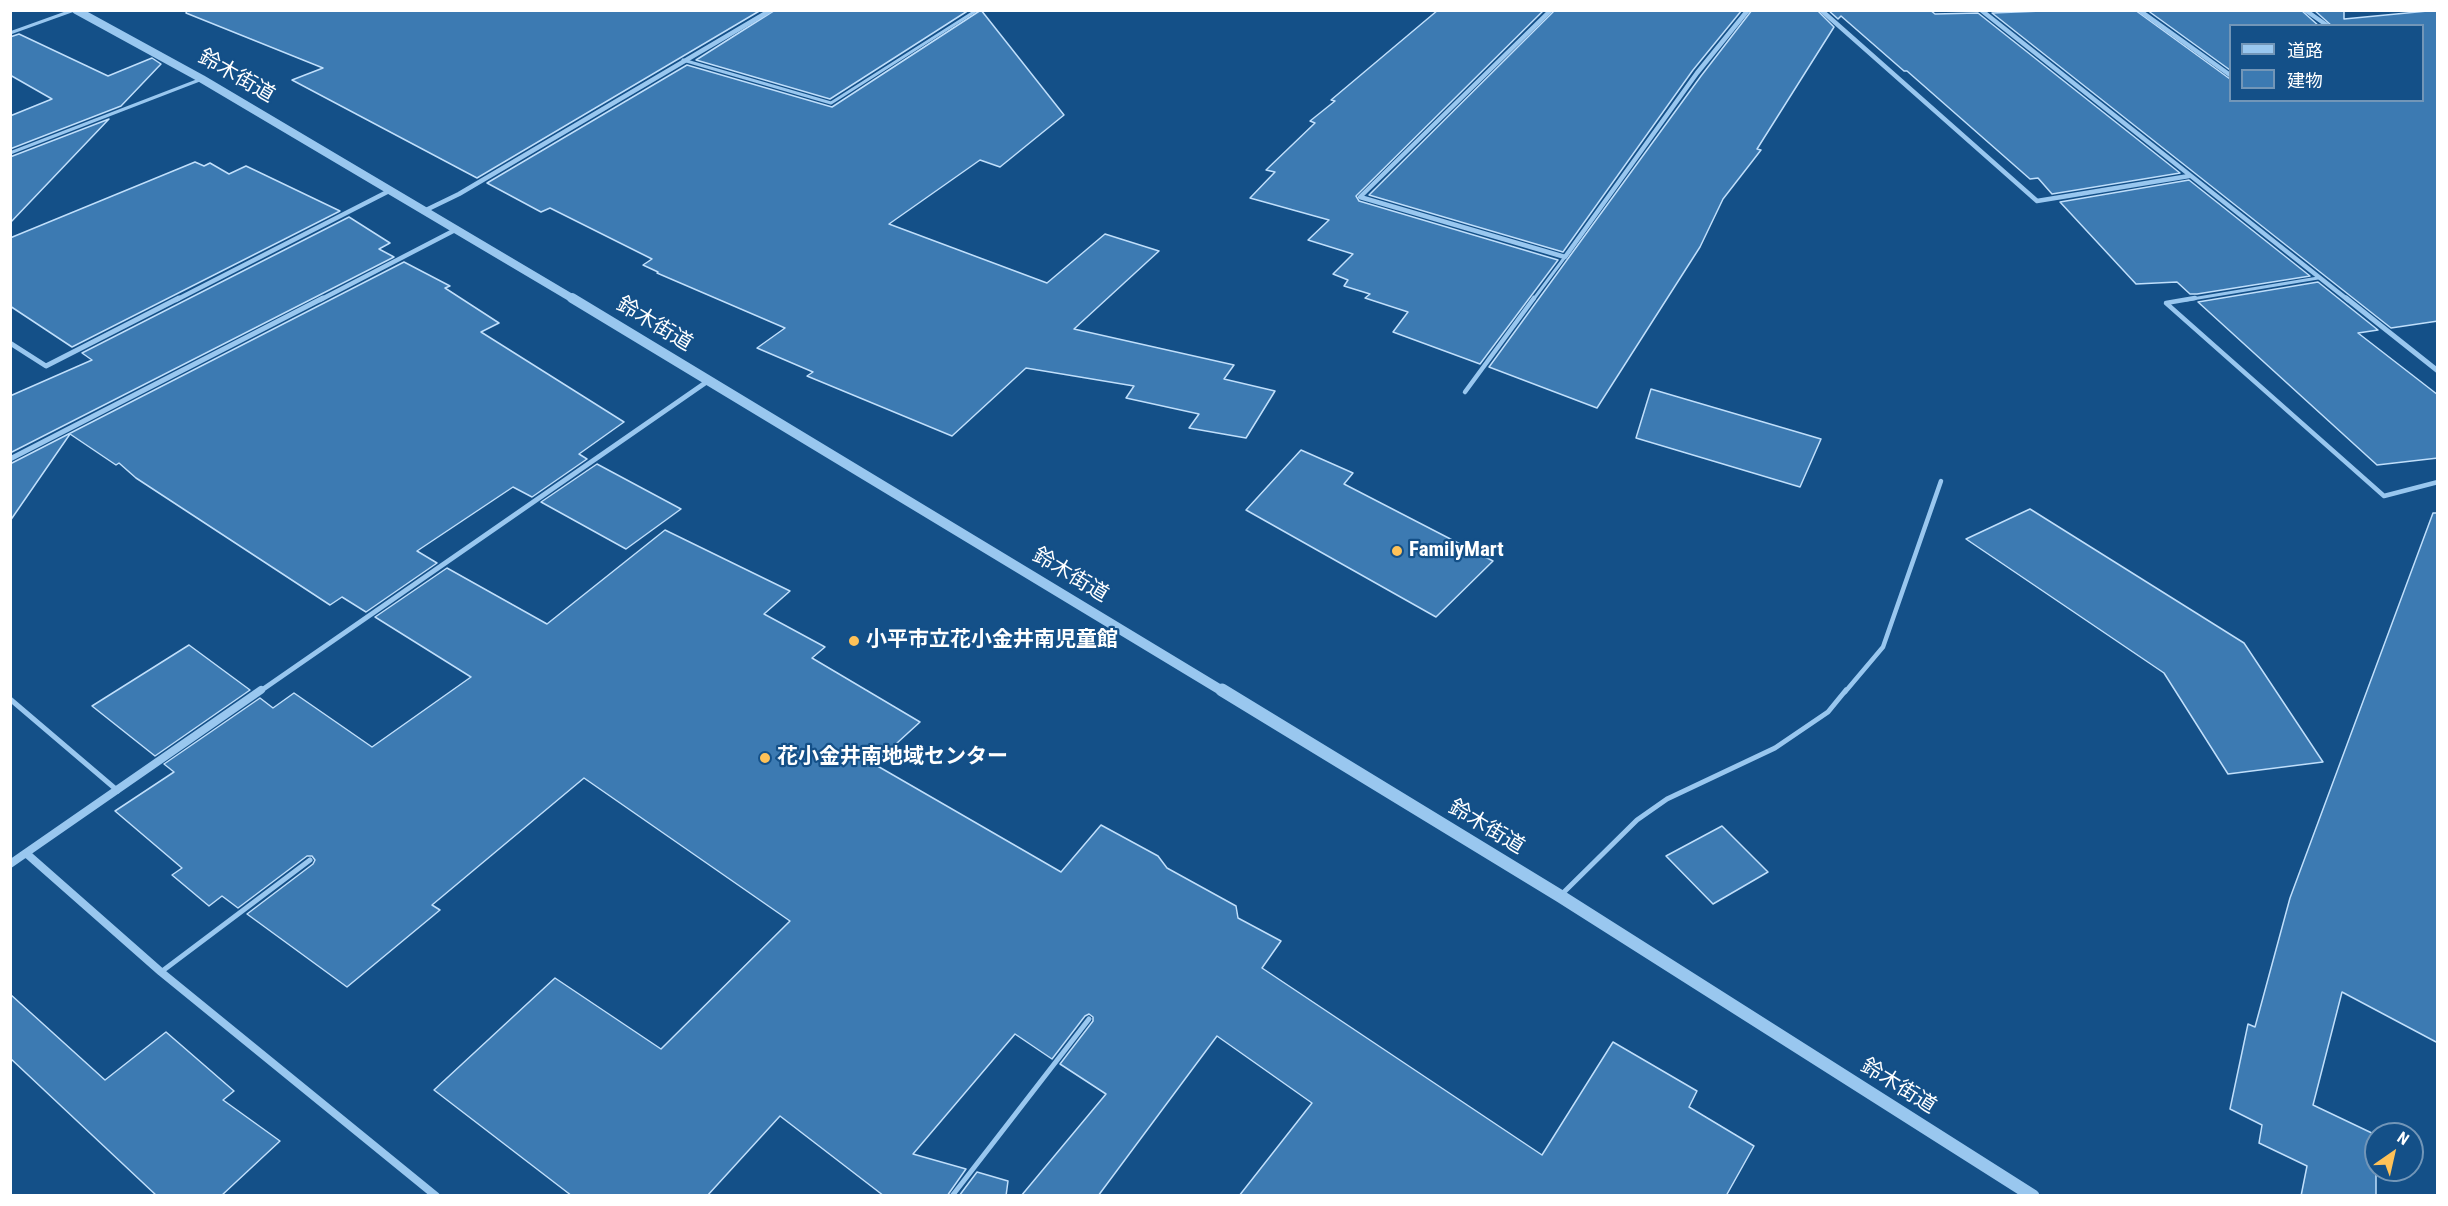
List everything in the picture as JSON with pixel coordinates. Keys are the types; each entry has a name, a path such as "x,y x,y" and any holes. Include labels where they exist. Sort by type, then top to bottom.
{"street":[{"name":"鈴木街道","path":"75,10 202,79 426,210 1560,896 2033,1196"},
{"path":"426,210 459,194 771,10"},
{"path":"1551,10 1360,197 1565,257 1697,72 1748,10"},
{"path":"1821,10 2037,201 2189,176"},
{"path":"1981,10 2438,371"},
{"path":"2139,10 2229,74"},
{"path":"2305,10 2325,24"},
{"path":"10,343 46,366 391,190"},
{"path":"10,459 457,229"},
{"path":"10,864 708,381"},
{"path":"27,854 161,972 436,1196"}],"lane":[{"path":"10,33 75,10"},
{"path":"683,60 831,103 977,10"},
{"path":"10,153 202,79"},
{"path":"1465,392 1565,257"},
{"path":"2318,278 2166,303 2384,496 2438,482"},
{"path":"1560,896 1637,820 1667,799 1775,748 1828,712 1883,647 1941,481"},
{"path":"10,699 118,791"},
{"path":"161,972 310,860"},
{"path":"952,1196 1089,1019"}],"building":[{"path":"187,10 761,10 477,178 292,80 323,68 186,13"},
{"path":"775,10 969,10 830,99 696,60"},
{"path":"981,10 1064,115 1000,167 980,160 889,224 1047,283 1105,234 1159,251 1074,329 1234,365 1224,379 1275,391 1246,438 1189,428 1199,414 1126,398 1134,386 1026,368 952,436 807,376 813,372 757,348 785,328 657,273 643,265 652,259 550,208 541,212 487,183 687,65 832,107"},
{"path":"1438,10 1544,10 1356,196 1359,201 1558,260 1480,364 1393,332 1408,312 1365,298 1370,294 1344,286 1348,280 1333,274 1353,254 1308,240 1329,220 1250,198 1275,172 1266,170 1315,123 1310,121 1335,101 1331,100"},
{"path":"1555,10 1742,10 1693,70 1563,252 1369,195"},
{"path":"1752,10 1817,10 1834,27 1757,149 1761,150 1723,199 1700,247 1597,408 1489,367 1701,76"},
{"path":"1828,10 1930,10 1935,14 1978,13 2180,173 2052,194 2038,178 2030,179 1841,16 1838,19"},
{"path":"2135,10 2229,78 2229,102 2424,102 2424,24 2330,24 2314,10 2344,10 2344,19 2438,10 2438,321 2391,328 1992,13"},
{"path":"2147,10 2301,10 2317,24 2229,24 2229,69"},
{"path":"19,34 108,76 152,58 161,64 121,106 10,149 10,116 52,99 10,75 10,37"},
{"path":"109,119 10,223 10,157"},
{"path":"195,162 204,166 210,163 229,174 246,166 340,211 72,347 10,306 10,238"},
{"path":"2189,180 2310,276 2197,294 2190,294 2177,282 2136,284 2060,202"},
{"path":"349,217 390,243 379,249 394,257 10,453 10,396 92,360 82,353"},
{"path":"404,262 450,286 445,288 499,323 481,332 624,422 579,454 587,459 532,497 513,487 417,551 437,563 366,612 342,597 330,605 136,478 119,463 116,465 70,434 10,521 10,464"},
{"path":"2318,282 2378,330 2358,333 2438,395 2438,458 2377,465 2198,302"},
{"path":"1651,389 1821,439 1800,487 1636,438"},
{"path":"1301,450 1353,473 1344,484 1493,561 1436,617 1246,510"},
{"path":"597,464 681,509 626,549 541,502"},
{"path":"2030,509 2244,643 2323,762 2228,774 2164,673 1966,539"},
{"path":"2433,513 2438,513 2438,1043 2342,992 2313,1105 2364,1129 2364,1182 2376,1182 2376,1196 2301,1196 2307,1166 2259,1143 2262,1125 2230,1109 2248,1024 2255,1027 2290,898"},
{"path":"665,530 790,591 764,614 825,647 812,658 920,722 874,764 1061,872 1101,825 1158,856 1167,868 1236,906 1238,918 1281,941 1262,968 1542,1155 1613,1042 1697,1091 1689,1107 1754,1146 1726,1196 1239,1196 1312,1103 1217,1036 1098,1196 1021,1196 1106,1094 1060,1064 1093,1021 1093,1017 1089,1014 1085,1016 1052,1059 1015,1034 913,1154 966,1169 947,1196 884,1196 780,1116 707,1196 572,1196 434,1090 555,978 661,1049 790,921 584,778 432,905 440,910 347,987 247,914 313,864 315,860 312,856 307,856 238,908 222,896 209,906 172,875 182,868 115,811 174,772 164,764 260,698 273,708 294,693 372,747 471,677 375,617 447,568 547,624"},
{"path":"189,645 250,690 155,756 92,706"},
{"path":"1722,826 1768,872 1713,904 1666,856"},
{"path":"10,994 105,1080 166,1032 234,1091 223,1100 280,1141 221,1196 157,1196 10,1058"},
{"path":"977,1172 1008,1181 1006,1196 959,1196"}],"place":[{"name":"FamilyMart","path":"1397,551"},
{"name":"小平市立花小金井南児童館","path":"854,641"},
{"name":"花小金井南地域センター","path":"765,758"}]}
